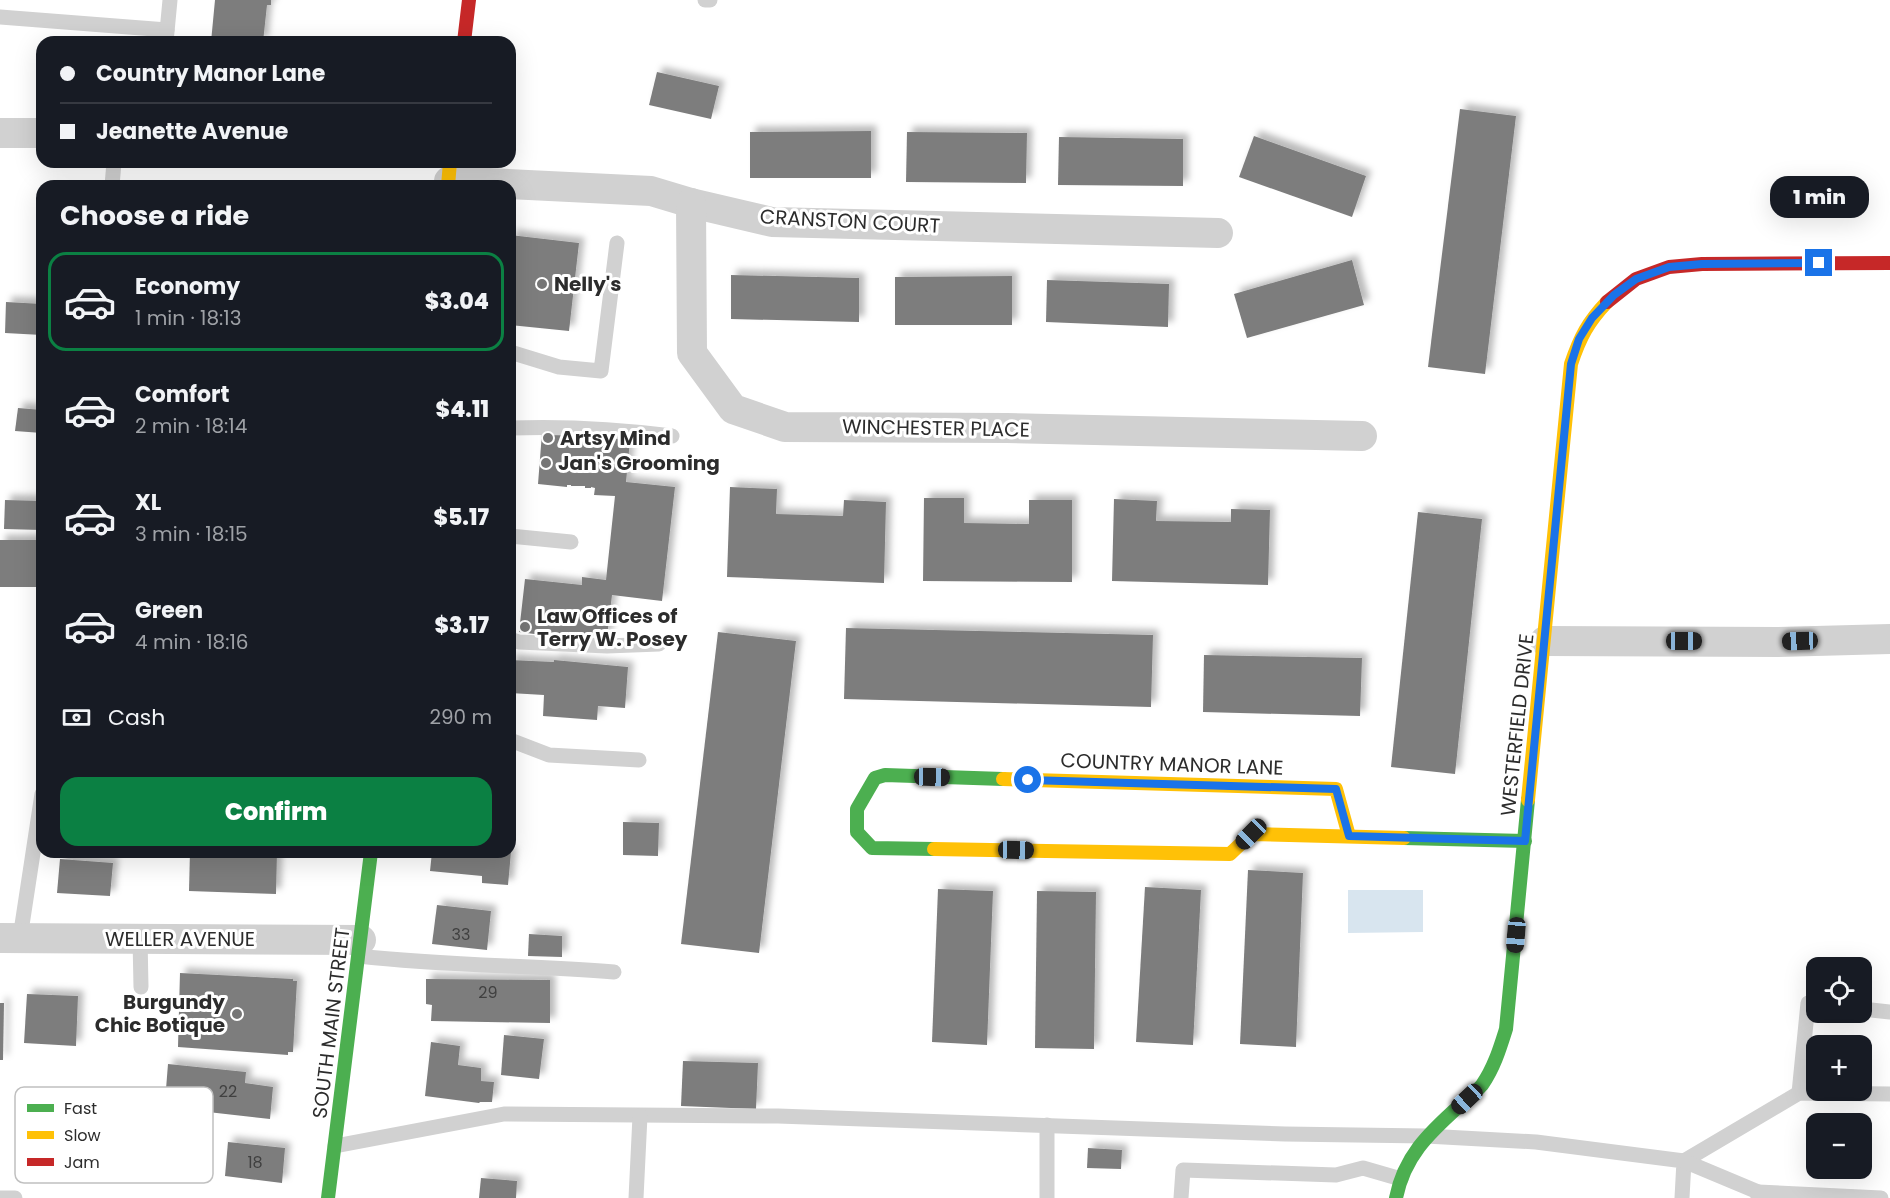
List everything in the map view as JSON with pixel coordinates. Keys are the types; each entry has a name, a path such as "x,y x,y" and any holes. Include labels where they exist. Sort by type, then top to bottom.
{"street":[{"path":"465,36 469,0"},
{"path":"0,133 36,133"},
{"name":"CRANSTON COURT","path":"449,176 503,180"},
{"name":"CRANSTON COURT","path":"516,181 651,191 772,222 1218,233"},
{"name":"WINCHESTER PLACE","path":"691,203 692,353 733,409 744,413 785,427 1007,428 1362,436"},
{"name":"WESTERFIELD DRIVE","path":"1396,1198 1397,1189 1406,1167 1426,1136 1480,1087 1496,1063 1506,1029 1571,364 1579,339 1592,318 1614,295 1636,279 1669,267 1702,264 1890,262"},
{"path":"1545,640 1778,642 1890,639"},
{"name":"COUNTRY MANOR LANE","path":"1349,836 1336,789 885,775 875,778 857,809 857,832 872,848 1230,854 1251,834 1525,841"},
{"name":"SOUTH MAIN STREET","path":"328,1198 370,858"},
{"name":"WELLER AVENUE","path":"10,938 140,938 360,948"}],"lane":[{"path":"0,17 166,36 170,0"},
{"path":"705,0 710,0"},
{"path":"516,354 559,367 601,371 617,243"},
{"path":"516,428 543,426 633,431 672,436"},
{"path":"516,537 571,542"},
{"path":"516,641 607,646 659,644"},
{"path":"516,742 549,755 639,760"},
{"path":"10,938 36,821"},
{"path":"140,938 141,987"},
{"path":"360,948 433,963 614,972"},
{"path":"1872,1010 1890,1012"},
{"path":"1800,1093 1806,1023"},
{"path":"1684,1161 1800,1093 1890,1094"},
{"path":"335,1146 504,1114 778,1116 1285,1134 1426,1136 1536,1142 1684,1161 1758,1195 1881,1198"},
{"path":"636,1198 640,1116"},
{"path":"1047,1125 1047,1198"},
{"path":"1682,1198 1684,1161"},
{"path":"1181,1198 1183,1170 1336,1175 1363,1168 1401,1179"},
{"path":"0,1198 15,1198"}],"shaded area":[{"path":"1348,890 1423,890 1423,932 1348,933"}],"building":[{"path":"215,0 271,0 271,5 267,5 264,36 212,36"},
{"path":"657,72 719,86 711,119 649,105"},
{"path":"1460,109 1516,116 1485,374 1428,367"},
{"path":"871,131 871,178 750,178 750,132"},
{"path":"907,132 1027,133 1026,183 906,182"},
{"path":"1254,136 1366,176 1352,217 1239,177"},
{"path":"1059,137 1183,139 1183,186 1058,185"},
{"name":"Nelly's","path":"516,236 579,243 569,331 516,326"},
{"path":"1352,260 1364,305 1247,338 1234,294"},
{"path":"731,275 859,278 859,322 731,319"},
{"path":"1012,276 1012,325 895,325 895,277"},
{"path":"1047,280 1169,284 1168,327 1046,322"},
{"path":"6,302 36,304 36,335 5,333"},
{"path":"18,408 36,410 36,433 15,431"},
{"path":"542,433 630,440 626,482 675,487 662,601 612,595 607,637 579,634 578,636 567,636 550,633 550,636 519,632 525,579 582,585 582,577 606,580 615,496 594,495 595,488 585,488 585,486 538,484"},
{"path":"730,487 777,489 776,514 843,516 844,500 886,502 884,583 727,577"},
{"path":"924,498 964,498 964,523 1029,524 1029,500 1072,500 1072,582 923,581"},
{"path":"1114,499 1157,501 1156,521 1231,522 1231,509 1270,510 1268,585 1112,581"},
{"path":"5,500 36,501 36,530 4,529"},
{"path":"1418,512 1482,519 1455,774 1391,767"},
{"path":"0,540 36,540 36,587 0,587"},
{"path":"846,628 1153,635 1151,707 844,699"},
{"path":"718,632 796,641 759,953 681,944"},
{"path":"1204,655 1362,658 1360,716 1203,712"},
{"path":"516,660 554,662 554,660 628,667 625,708 598,706 597,720 543,716 544,695 516,693"},
{"path":"623,822 659,823 658,856 623,855"},
{"path":"190,858 277,858 276,894 189,891"},
{"path":"431,858 510,858 508,885 482,883 482,876 430,871"},
{"path":"60,859 113,863 110,896 57,893"},
{"path":"1248,870 1303,873 1296,1047 1240,1044"},
{"path":"1145,887 1201,890 1193,1045 1136,1042"},
{"path":"938,889 993,891 987,1045 932,1042"},
{"path":"1037,891 1096,892 1094,1049 1035,1048"},
{"path":"437,905 491,911 487,950 432,944"},
{"path":"529,934 562,936 562,957 528,956"},
{"name":"Burgundy Chic Botique","path":"180,973 297,981 293,1052 288,1052 288,1055 178,1047"},
{"path":"426,979 550,980 550,1023 431,1021 432,1005 426,1004"},
{"path":"27,994 78,996 76,1046 24,1043"},
{"path":"0,1003 4,1003 3,1060 0,1060"},
{"path":"504,1035 544,1039 539,1079 501,1075"},
{"path":"431,1042 460,1046 458,1065 481,1068 481,1081 494,1082 492,1102 479,1103 425,1096"},
{"path":"683,1061 758,1063 756,1109 681,1106"},
{"path":"168,1064 246,1072 245,1083 273,1087 270,1119 213,1113 213,1087 166,1087"},
{"path":"228,1142 285,1148 282,1183 225,1176"},
{"path":"1088,1148 1122,1150 1121,1169 1087,1168"},
{"path":"481,1178 517,1181 516,1198 479,1198"}],"traffic: fast":[{"path":"934,849 872,848 857,832 857,809 875,778 885,775 1003,779"},
{"path":"1396,1198 1405,1170 1419,1147 1482,1085 1493,1065 1506,1029 1528,800"},
{"path":"1404,838 1525,841"},
{"path":"328,1198 370,858"}],"traffic: slow":[{"path":"448,180 450,168"},
{"path":"1528,800 1571,364 1585,330 1607,302"},
{"path":"1003,779 1336,789 1349,836"},
{"path":"934,849 1230,854 1251,834 1404,838"}],"traffic: jam":[{"path":"465,36 469,0"},
{"path":"1607,302 1636,279 1669,267 1702,264 1890,263"}],"place":[{"name":"Nelly's","path":"542,284"},
{"name":"Artsy Mind","path":"548,438"},
{"name":"Jan's Grooming","path":"546,463"},
{"name":"Law Offices of Terry W. Posey","path":"525,627"},
{"name":"Burgundy Chic Botique","path":"237,1014"}],"route":[{"path":"1028,780 1336,789 1349,836 1525,841 1571,364 1579,339 1592,318 1614,295 1636,279 1669,267 1702,264 1819,263"}]}
